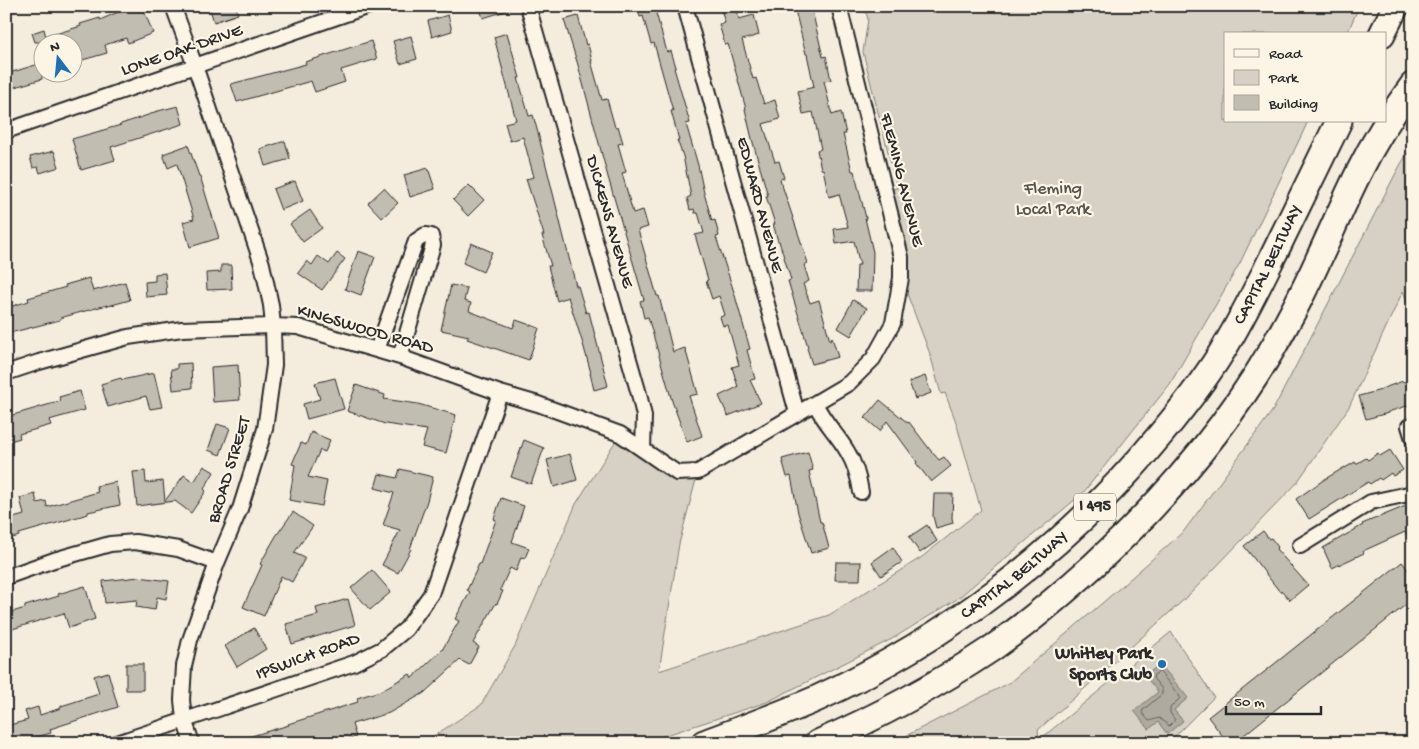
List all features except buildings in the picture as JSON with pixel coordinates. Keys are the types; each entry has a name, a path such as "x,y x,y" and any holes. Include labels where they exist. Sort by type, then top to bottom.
{"highway":[{"path":"1383,32 1396,6"},
{"name":"I 495","path":"818,743 890,709 992,648 1036,615 1080,578 1121,540 1160,499 1201,453 1230,415 1262,367 1290,318 1377,138 1413,84"},
{"path":"1290,318 1364,178 1413,103"},
{"name":"CAPITAL BELTWAY","path":"704,743 815,699 920,644 1015,578 1095,507 1134,467 1172,420 1200,384 1229,341 1339,122"}],"street":[{"name":"BROAD STREET","path":"173,6 262,264 271,306 274,364 265,429 240,509 217,563 190,640 184,666 182,700 184,719 192,743"},
{"name":"LONE OAK DRIVE","path":"6,131 369,6"},
{"name":"DICKENS AVENUE","path":"528,6 639,394 644,416 643,450"},
{"name":"EDWARD AVENUE","path":"685,6 797,413"},
{"name":"FLEMING AVENUE","path":"643,450 677,472 698,472 848,383 873,359 893,323 901,278 901,257 839,6"},
{"path":"377,350 416,241 424,235 431,236 433,245 400,357"},
{"name":"KINGSWOOD ROAD","path":"6,373 128,337 182,329 298,327 400,357 500,393 538,404 620,434 643,450"},
{"name":"IPSWICH ROAD","path":"117,743 354,663 382,649 406,629 431,594 500,393"},
{"path":"815,403 825,421 848,451 859,480 860,492"},
{"path":"1300,546 1371,502 1413,493"},
{"path":"6,577 54,560 110,544 134,542 178,549 217,563"}],"green space":[{"name":"Fleming Local Park","path":"864,6 1359,6 1348,32 1224,32 1224,122 1308,122 1303,132 1240,263 1170,384 1083,493 957,599 892,639 767,702 642,743 423,743 481,705 515,646 576,504 620,434 677,472 698,472 679,544 659,671 829,615 922,557 981,510 956,422 945,393 941,394 930,354 901,278 908,269 889,190 897,188 863,52 868,19"},
{"path":"1413,144 1413,317 1403,291 1349,407 1296,484 1187,597 1038,730 1040,743 892,743 1009,683 1184,531 1273,410 1398,169"},
{"name":"Whitley Park Sports Club","path":"1171,632 1214,697 1168,743 1046,743 1044,736"}],"water":[{"path":"1160,664 1188,698 1174,710 1183,721 1167,734 1158,722 1149,729 1134,711 1158,692 1145,676"}],"place":[{"name":"Whitley Park Sports Club","path":"1162,664"}]}
